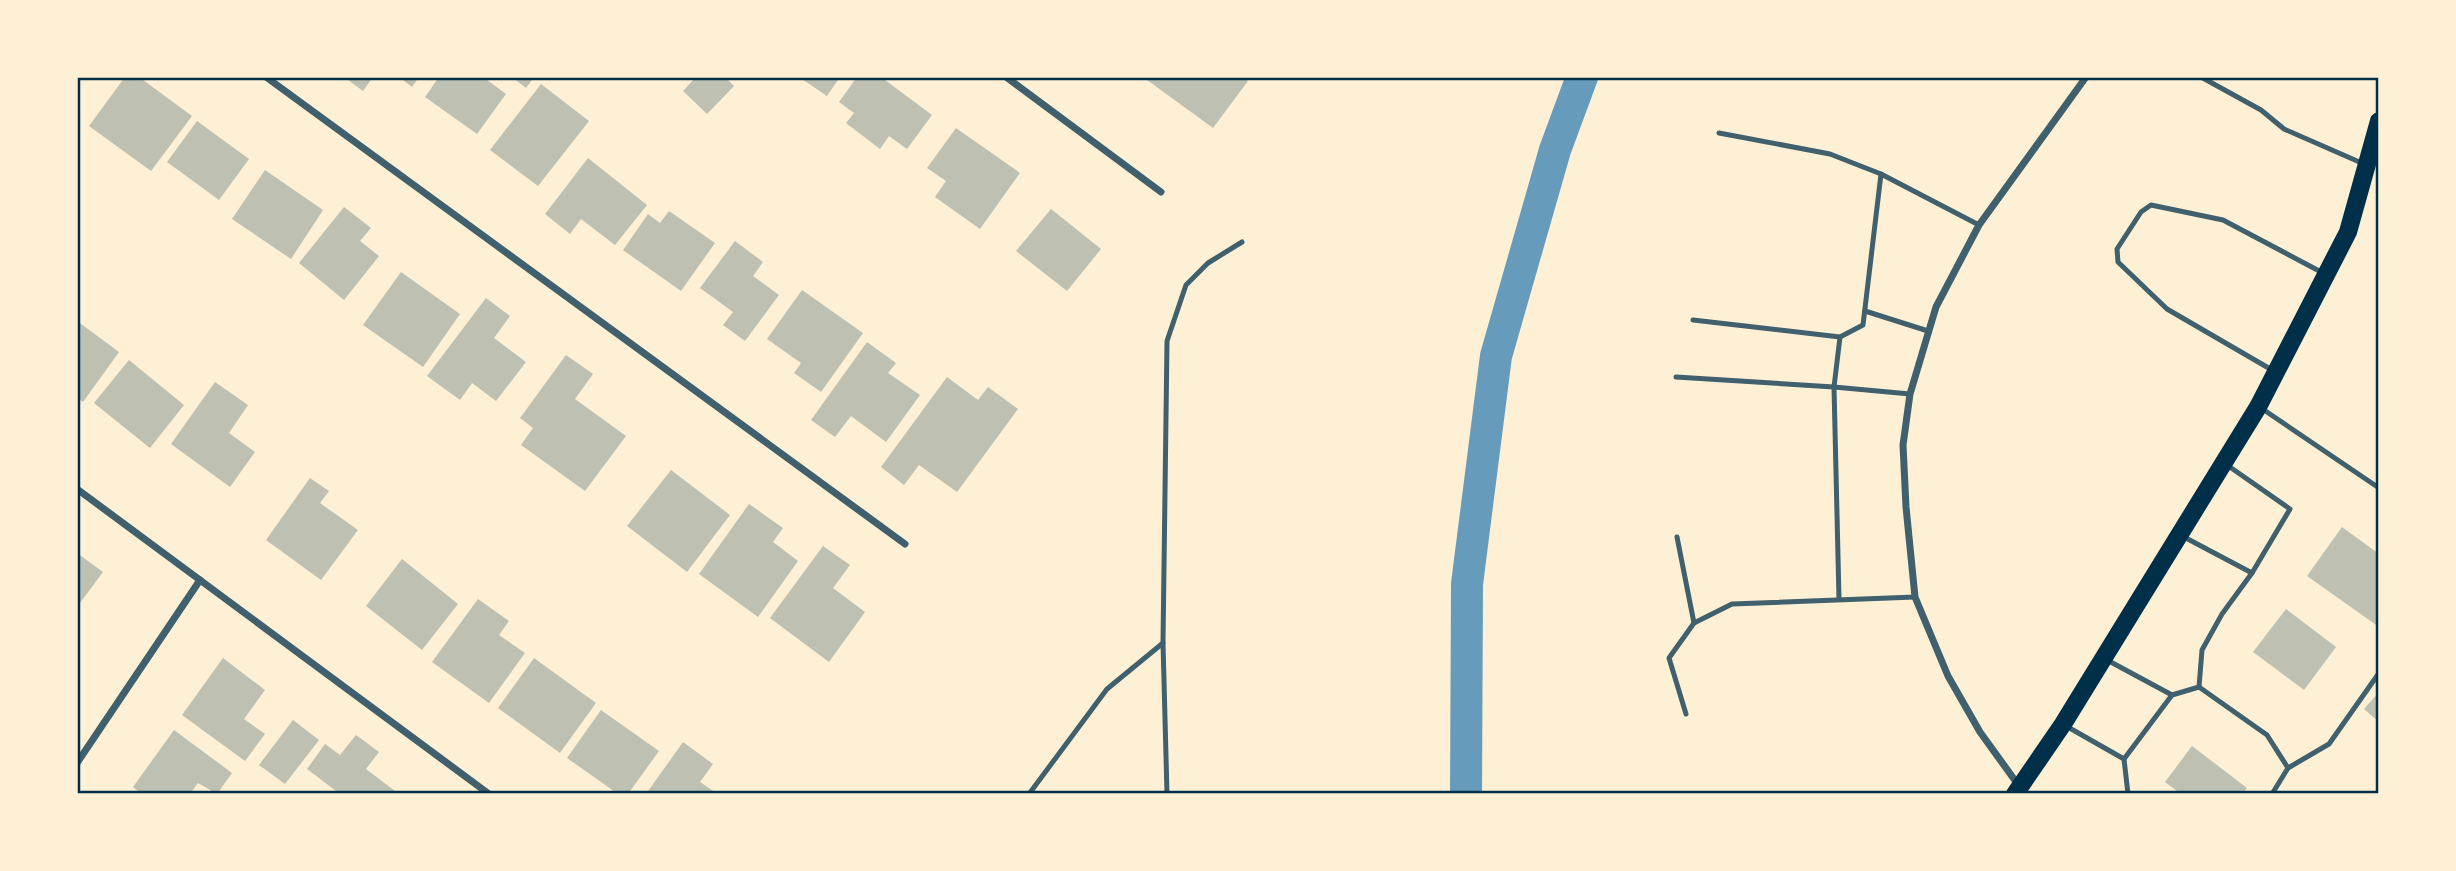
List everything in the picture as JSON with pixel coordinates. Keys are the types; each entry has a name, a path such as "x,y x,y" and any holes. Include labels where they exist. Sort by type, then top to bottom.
{"main road":[{"path":"2017,790 2063,724 2258,407 2348,232 2379,121"}],"street":[{"path":"266,77 905,544"},
{"path":"1006,77 1161,192"},
{"path":"2017,790 1948,676 1915,597 1903,445 1910,394 1936,307 1979,225 2086,77"},
{"path":"77,489 488,794"},
{"path":"77,763 200,580"}],"lane":[{"path":"2201,77 2261,110 2284,129 2367,165"},
{"path":"1719,133 1830,154 1881,174 1979,225"},
{"path":"1693,320 1840,337 1863,325 1881,174"},
{"path":"2276,373 2167,309 2118,262 2117,249 2141,212 2151,205 2223,220 2326,274"},
{"path":"1167,794 1163,643 1167,341 1186,285 1208,262 1242,242"},
{"path":"1865,311 1928,331"},
{"path":"1839,599 1834,387 1840,337"},
{"path":"1676,377 1910,394"},
{"path":"2258,407 2379,488"},
{"path":"2199,687 2202,650 2290,509 2223,463"},
{"path":"2180,534 2252,573"},
{"path":"1677,537 1694,623"},
{"path":"1686,715 1669,658 1694,623 1732,604 1915,597"},
{"path":"1030,794 1107,689 1163,643"},
{"path":"2104,657 2172,695"},
{"path":"2272,794 2288,768 2329,744 2379,673"},
{"path":"2129,794 2124,759 2172,695 2199,687"},
{"path":"2199,687 2267,735 2288,768"},
{"path":"2063,724 2124,759"}],"building":[{"path":"125,77 139,77 192,116 151,171 89,126"},
{"path":"344,77 373,77 363,91"},
{"path":"399,77 419,77 412,87"},
{"path":"439,77 483,77 506,94 477,134 425,97"},
{"path":"512,77 534,77 526,88"},
{"path":"696,77 725,77 734,86 707,114 683,91"},
{"path":"799,77 840,77 827,96"},
{"path":"857,77 881,77 932,115 907,149 889,136 880,149 846,123 854,113 839,102"},
{"path":"1143,77 1242,77 1248,81 1213,128"},
{"path":"541,84 589,121 538,186 490,150"},
{"path":"197,121 249,159 219,200 167,162"},
{"path":"956,128 1020,173 980,229 935,197 946,181 927,168"},
{"path":"588,158 647,205 615,245 581,219 570,234 545,214"},
{"path":"265,170 323,210 291,259 232,219"},
{"path":"344,207 371,228 360,241 379,256 344,300 299,263"},
{"path":"1051,209 1101,249 1067,291 1016,251"},
{"path":"669,211 715,243 681,291 623,250 648,214 660,223"},
{"path":"735,241 763,262 753,276 779,295 745,341 723,325 733,312 700,288"},
{"path":"401,272 460,314 423,367 363,325"},
{"path":"802,290 863,333 821,392 794,373 801,363 767,339"},
{"path":"486,298 510,316 494,338 526,362 496,401 472,383 460,400 427,376"},
{"path":"77,321 119,352 83,402 77,398"},
{"path":"867,342 896,363 888,373 920,395 886,442 851,416 835,437 811,420"},
{"path":"566,355 593,374 575,399 626,436 585,491 521,445 533,428 520,418"},
{"path":"129,360 184,405 150,448 94,403"},
{"path":"947,377 978,400 988,387 1018,409 957,492 919,465 904,485 881,467"},
{"path":"215,382 248,405 229,433 255,452 230,487 171,444"},
{"path":"671,470 730,515 687,572 627,526"},
{"path":"310,478 329,491 320,503 358,530 321,580 266,540"},
{"path":"749,504 783,528 773,542 798,561 758,617 699,574"},
{"path":"2342,527 2379,554 2379,627 2307,576"},
{"path":"823,546 850,565 833,588 865,612 829,662 770,618"},
{"path":"77,553 103,572 77,607"},
{"path":"402,559 458,604 422,650 366,606"},
{"path":"478,599 509,621 499,635 525,653 489,703 432,662"},
{"path":"2286,609 2336,647 2304,690 2253,652"},
{"path":"223,658 265,690 244,719 265,734 245,761 182,715"},
{"path":"534,658 596,703 560,753 498,708"},
{"path":"2379,692 2379,722 2364,709"},
{"path":"601,710 659,751 628,794 618,794 567,758"},
{"path":"293,720 319,740 285,784 259,765"},
{"path":"174,730 232,773 217,794 198,783 190,794 142,794 133,787"},
{"path":"356,735 379,752 366,769 399,794 340,794 307,769 325,744 340,755"},
{"path":"683,742 713,764 700,782 718,794 646,794"},
{"path":"2192,746 2247,788 2242,794 2181,794 2165,782"}],"waterway":[{"path":"1466,794 1467,584 1496,356 1555,150 1582,77"}]}
